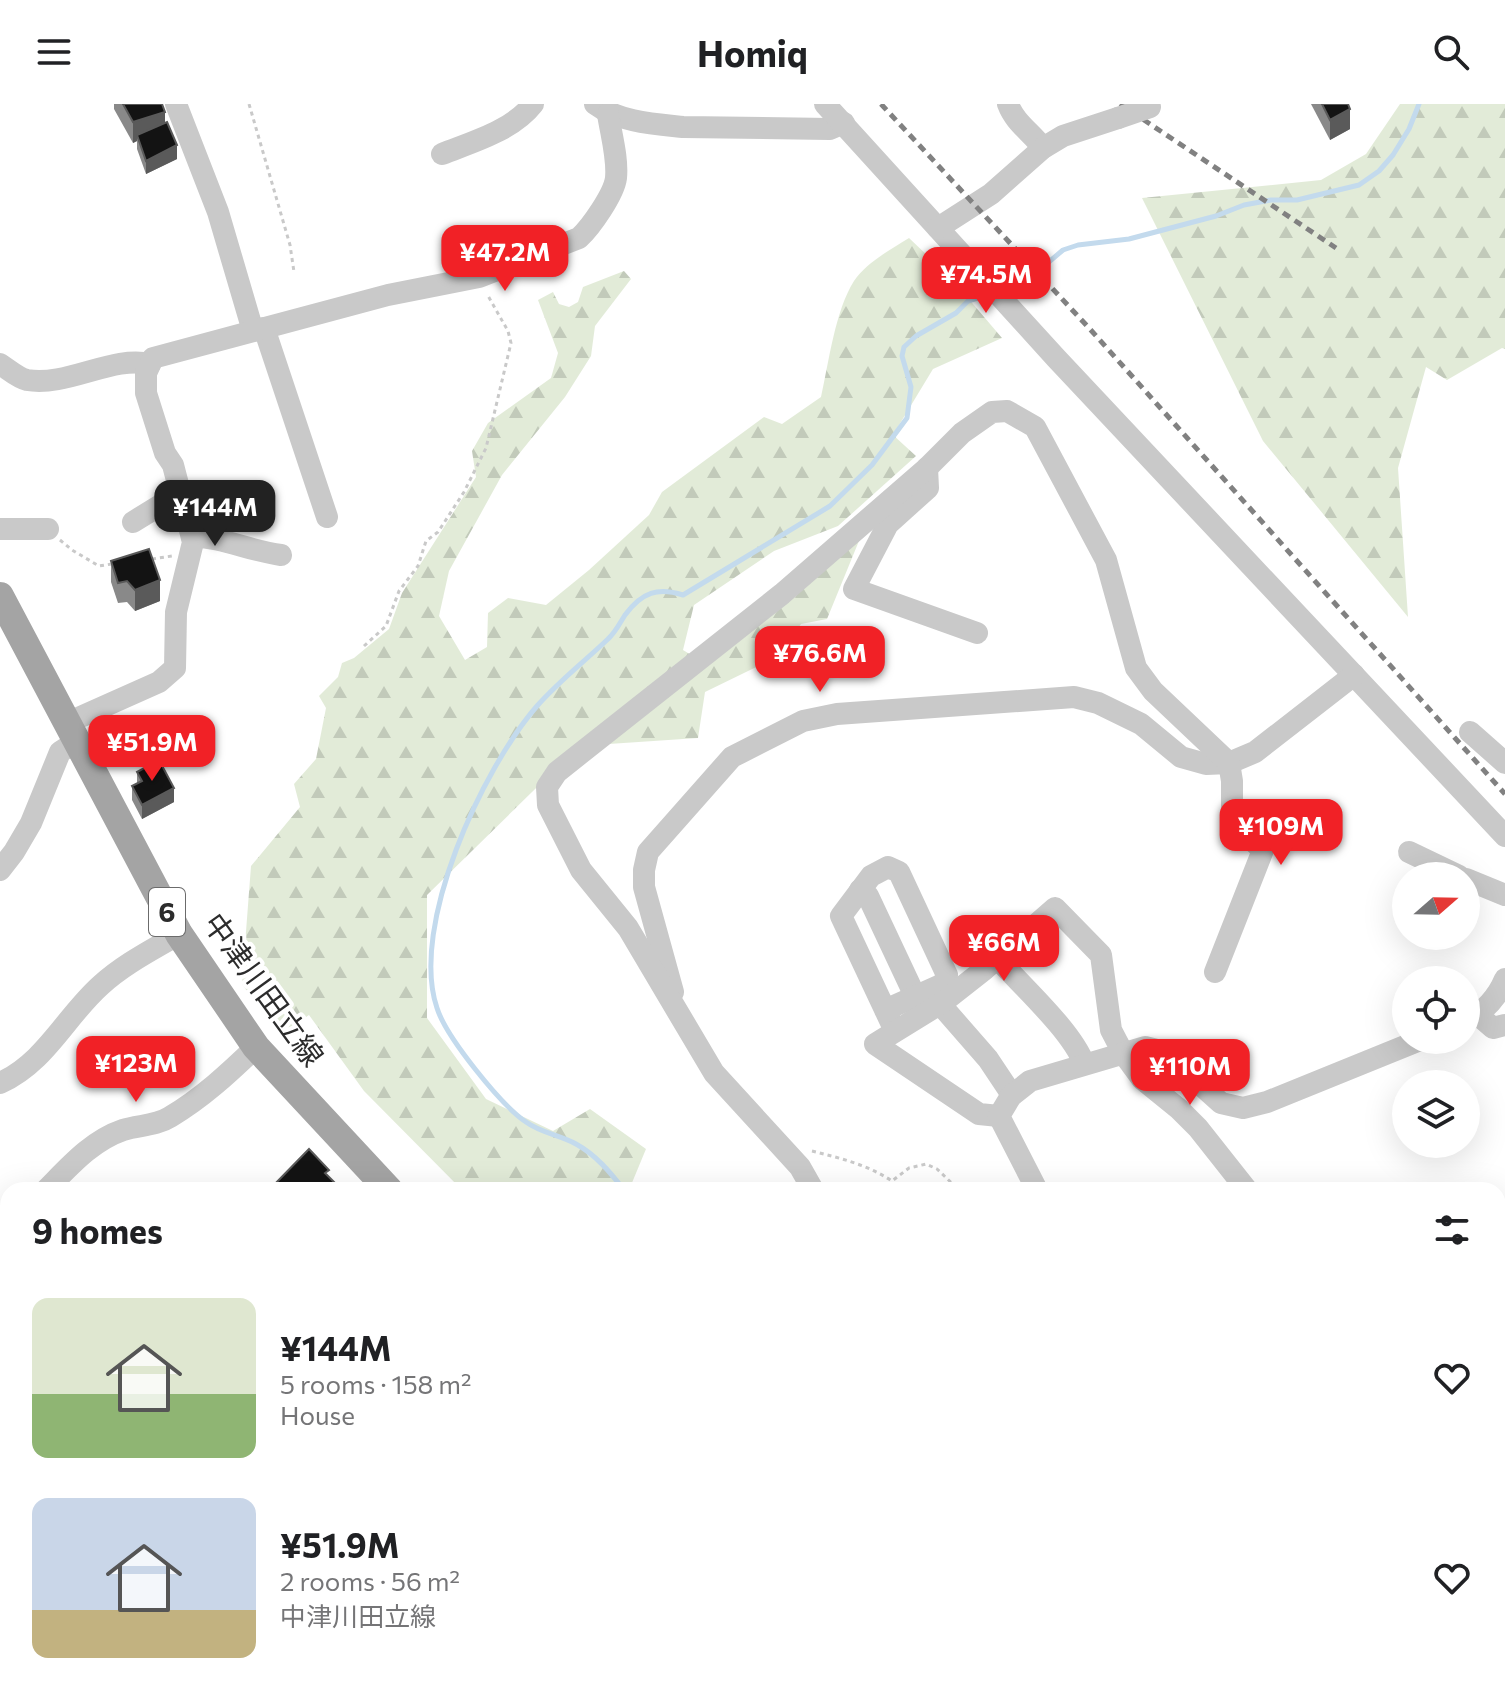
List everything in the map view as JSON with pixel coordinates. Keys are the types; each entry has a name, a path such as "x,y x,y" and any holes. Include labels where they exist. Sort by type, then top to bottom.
{"main road":[{"name":"中津川田立線","path":"0,596 179,934 256,1047 381,1182"}],"street":[{"path":"176,104 327,517"},
{"path":"442,154 507,125 533,104"},
{"path":"825,104 1056,358 1505,836"},
{"path":"1008,104 1014,119 1034,135 1043,148"},
{"path":"944,235 1043,148 1063,136 1152,106"},
{"path":"0,870 31,823 60,752 72,732 159,682 175,668 176,612 191,546 180,493 146,393 146,373 153,358 388,295 479,277 579,238 610,195 616,178 602,109 659,125 683,127 830,129 844,123"},
{"path":"0,364 25,380 69,377 138,361 150,364"},
{"path":"808,1182 800,1167 714,1073 628,928 581,870 548,805 547,787 557,772 782,594 927,468 962,433 992,412 1007,411 1035,427 1106,560 1136,668 1153,691 1229,763 1232,822 1263,850 1215,972"},
{"path":"927,468 928,488 888,524 854,589 977,633"},
{"path":"133,522 180,493"},
{"path":"0,529 48,529"},
{"path":"191,546 209,536 253,551 281,555"},
{"path":"677,1009 666,959 644,887 648,852 732,757 803,721 837,714 1074,697 1098,703 1141,724 1181,757 1206,764 1229,763 1255,752 1354,675"},
{"path":"1470,732 1505,763"},
{"path":"1409,852 1430,862"},
{"path":"885,1010 943,984 947,975 899,872 888,867 871,876 841,916 885,1010 895,1031"},
{"path":"1480,885 1505,895"},
{"path":"860,890 868,896 915,996"},
{"path":"999,1116 979,1114 875,1044 940,1004 1055,908 1101,955 1111,1030 1123,1053 1142,1079 1198,1128 1241,1182"},
{"path":"0,1083 20,1074 46,1051 99,986 119,970 179,934"},
{"path":"997,958 1049,1015 1084,1064"},
{"path":"1480,1010 1499,992 1505,979"},
{"path":"940,1004 988,1059 1012,1095"},
{"path":"1480,1022 1493,1028 1505,1025"},
{"path":"54,1182 82,1154 102,1140 123,1130 168,1119 220,1082 256,1047"},
{"path":"999,1116 1012,1095 1030,1081 1145,1047 1164,1052 1221,1103 1243,1108 1267,1102 1392,1051"},
{"path":"999,1116 1033,1182"}],"path":[{"path":"249,104 290,245 294,272"},
{"path":"364,646 386,626 399,591 418,566 426,541 438,532 486,448 511,343 508,331 479,277"},
{"path":"48,529 72,550 99,566 112,564"},
{"path":"152,559 191,546"},
{"path":"785,1153 802,1149 840,1158 877,1171 892,1181 909,1168 926,1164 937,1169 951,1182"}],"green space":[{"path":"1400,104 1505,104 1505,349 1447,380 1426,367 1398,468 1408,617 1263,441 1142,198 1321,180 1366,154"},
{"path":"909,238 950,277 1002,338 933,369 893,435 916,456 838,526 774,551 694,605 683,650 706,664 861,536 827,619 801,624 779,656 705,692 698,738 579,746 427,895 427,1018 486,1099 553,1131 590,1109 646,1149 632,1182 454,1182 364,1091 309,1015 279,1036 242,984 251,866 300,807 294,784 316,759 326,708 319,696 338,677 342,663 354,658 389,629 402,593 476,477 472,451 488,423 551,378 558,353 538,300 553,292 559,304 569,307 578,302 583,287 624,271 631,279 595,326 591,356 565,397 502,475 449,571 439,616 465,660 487,647 488,613 508,598 546,605 649,515 662,492 764,417 782,424 821,397 837,322 847,293 859,274"}],"building":[{"path":"123,104 162,104 165,112 133,122"},
{"path":"1322,104 1348,104 1350,109 1330,120"},
{"path":"167,122 177,145 146,161 137,135"},
{"path":"149,549 160,580 135,590 127,581 118,583 111,561"},
{"path":"159,760 174,788 142,805 132,786 142,781 137,772"},
{"path":"309,1149 329,1170 325,1173 334,1182 277,1182"}],"waterway":[{"path":"1004,289 1024,283 1063,250 1078,245 1129,239 1216,216 1244,205 1271,200 1297,200 1359,185 1379,171 1393,155 1409,129 1419,104"},
{"path":"617,1182 583,1148 532,1126 515,1113 476,1070 451,1036 437,1008 431,974 433,935 442,893 474,807 516,733 537,706 611,637 631,607 651,593 683,595 830,506 872,465 907,418 911,387 902,356 904,347 916,336 956,313 968,301 991,294"}],"railway":[{"path":"881,104 1089,328 1505,794"},
{"path":"1120,104 1336,248"}]}
